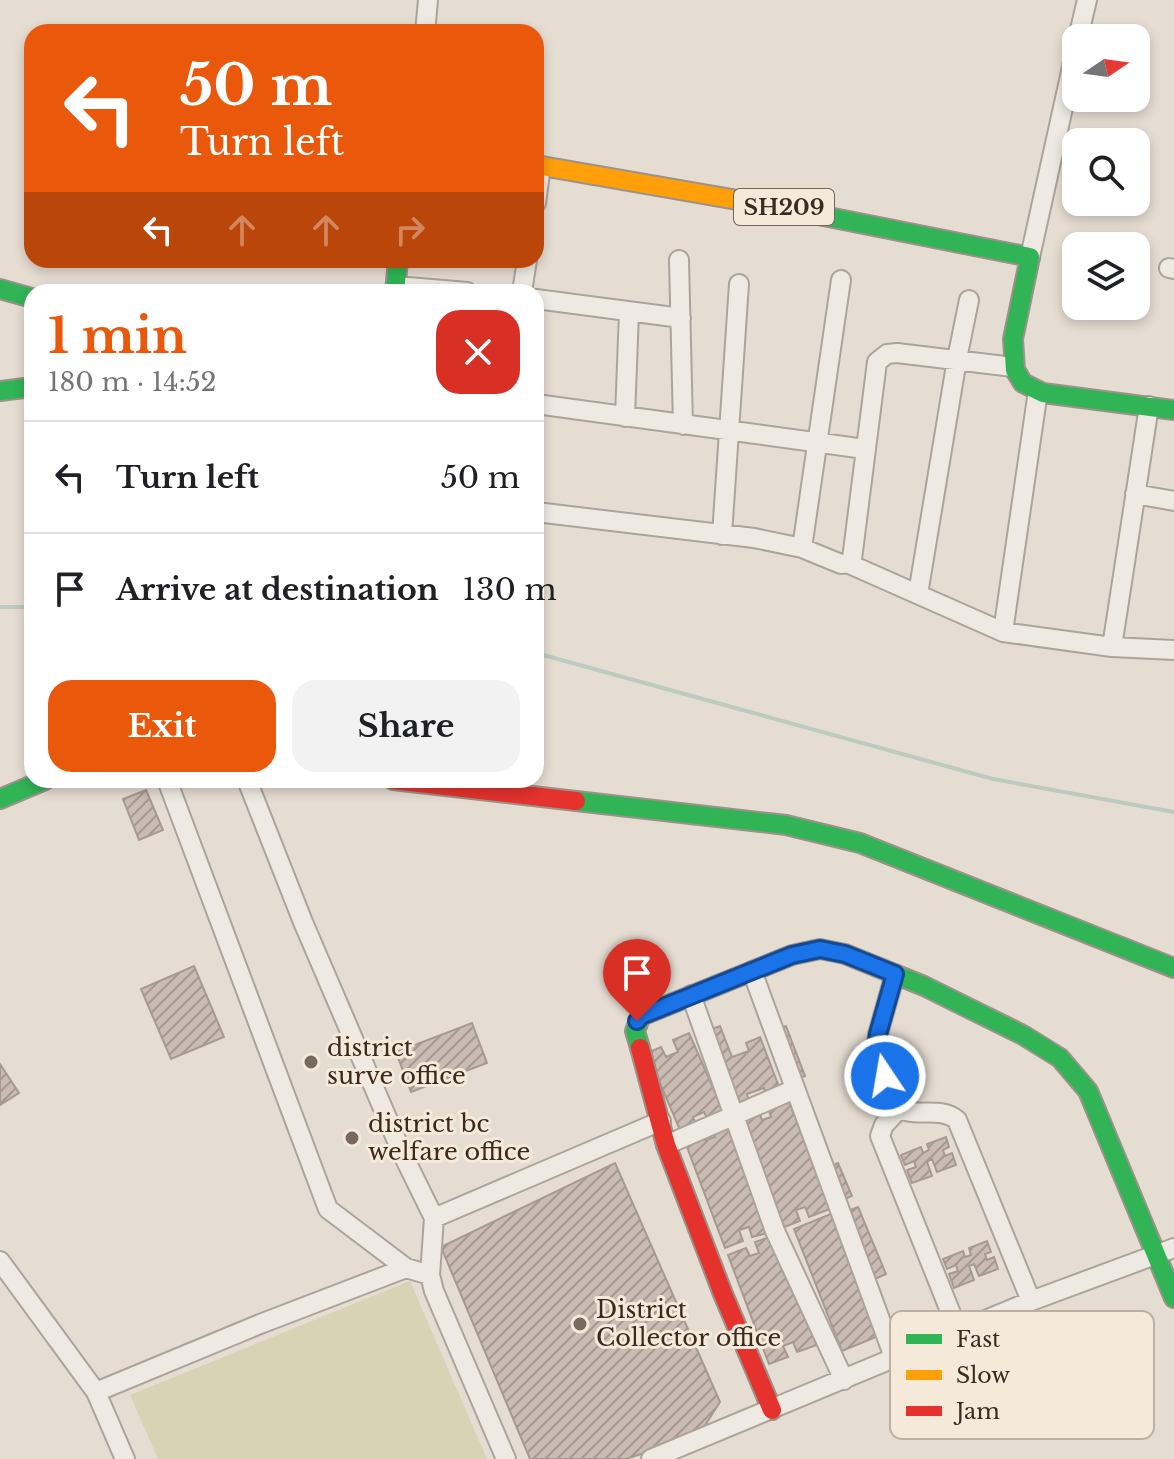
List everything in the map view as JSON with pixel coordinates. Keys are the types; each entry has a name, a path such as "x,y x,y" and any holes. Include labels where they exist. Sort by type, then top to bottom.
{"street":[{"path":"426,24 428,0"},
{"path":"1081,24 1087,0"},
{"path":"1062,112 1030,257 1014,342 1013,367 1021,381 1038,391 1174,410"},
{"name":"SH209","path":"544,166 807,211 1030,257"},
{"path":"679,260 683,425"},
{"path":"802,548 841,280"},
{"path":"722,535 739,284"},
{"path":"0,289 24,294"},
{"path":"544,300 681,318"},
{"path":"918,594 969,300"},
{"path":"625,417 629,312"},
{"path":"544,513 754,538 802,548 841,564 847,563 852,559 877,362 881,357 897,353 1013,367"},
{"path":"0,391 24,388"},
{"path":"1003,632 1038,391"},
{"path":"544,405 865,449"},
{"path":"1112,647 1149,406"},
{"path":"1135,494 1174,501"},
{"path":"847,563 1003,632 1112,647 1174,650"},
{"path":"0,799 26,788"},
{"path":"170,788 328,1209 406,1268 430,1275"},
{"path":"250,788 303,922 403,1155 434,1218 430,1275 506,1459"},
{"path":"463,788 786,825 860,843 1174,968"},
{"path":"772,1410 723,1294 666,1145 635,1025 641,1016 792,955 820,949 845,954 895,974 1023,1035 1060,1058 1088,1091 1165,1252 1174,1298"},
{"path":"752,971 890,1346"},
{"path":"895,974 876,1050 894,1103 899,1109 950,1113 957,1120 1031,1301"},
{"path":"691,995 775,1231 844,1380"},
{"path":"666,1145 795,1089"},
{"path":"899,1109 884,1125 880,1136 950,1311"},
{"path":"434,1218 661,1121"},
{"path":"1007,1311 1165,1252"},
{"path":"0,1261 96,1392 125,1459"},
{"path":"96,1392 406,1268"},
{"path":"651,1459 890,1362"}],"shaded area":[{"path":"410,1281 487,1459 158,1459 130,1395"}],"building":[{"path":"146,790 163,830 139,840 123,799"},
{"path":"194,966 224,1037 171,1059 141,989"},
{"path":"472,1023 487,1063 411,1092 396,1052"},
{"path":"720,1026 732,1057 749,1051 746,1043 760,1037 779,1087 747,1094 748,1099 733,1105 704,1032"},
{"path":"786,1026 805,1076 790,1082 771,1031"},
{"path":"689,1033 724,1113 708,1120 704,1112 693,1117 696,1124 680,1130 647,1053 661,1047 666,1057 678,1052 673,1040"},
{"path":"0,1064 19,1093 0,1105"},
{"path":"788,1099 830,1209 809,1217 805,1207 796,1210 800,1221 782,1228 740,1119 759,1112 762,1120 771,1117 768,1107"},
{"path":"731,1119 775,1231 752,1237 749,1227 739,1230 743,1241 725,1248 684,1139 702,1132 705,1140 715,1137 711,1127"},
{"path":"946,1137 949,1147 943,1150 945,1156 952,1153 956,1165 937,1172 932,1159 927,1162 932,1176 912,1183 907,1170 916,1167 914,1161 905,1165 901,1155 921,1147 923,1153 929,1150 927,1144"},
{"name":"District Collector office","path":"615,1163 720,1402 699,1435 626,1459 530,1459 441,1247"},
{"path":"838,1163 852,1196 840,1201 826,1168"},
{"path":"858,1207 886,1274 873,1280 845,1212"},
{"path":"833,1213 881,1335 842,1351 794,1229"},
{"path":"776,1235 817,1345 797,1352 793,1342 783,1346 788,1357 769,1364 728,1255 746,1248 750,1256 759,1253 755,1242"},
{"path":"987,1241 991,1252 985,1254 987,1260 994,1257 998,1269 979,1276 974,1264 969,1266 974,1280 954,1288 949,1274 958,1271 956,1265 947,1269 943,1259 963,1251 965,1257 971,1255 969,1248"}],"waterway":[{"path":"0,607 24,607"},
{"path":"544,655 993,779 1174,812"}],"traffic: fast":[{"path":"778,207 1030,257 1013,339 1015,370 1023,383 1043,393 1174,410"},
{"path":"396,284 397,268"},
{"path":"0,289 24,296"},
{"path":"0,391 24,388"},
{"path":"0,799 26,788"},
{"path":"576,801 786,825 860,843 1174,968"},
{"path":"640,1048 635,1031 641,1016 792,955 820,949 845,954 924,986 1023,1035 1060,1058 1088,1091 1174,1298"}],"traffic: slow":[{"path":"544,166 778,207"}],"traffic: jam":[{"path":"463,788 576,801"},
{"path":"640,1048 666,1145 723,1294 772,1410"}],"place":[{"name":"district surve office","path":"311,1062"},
{"name":"district bc welfare office","path":"352,1138"},
{"name":"District Collector office","path":"580,1324"}],"route":[{"path":"637,1021 641,1016 792,955 820,949 845,954 895,974 876,1050 885,1076"}]}
